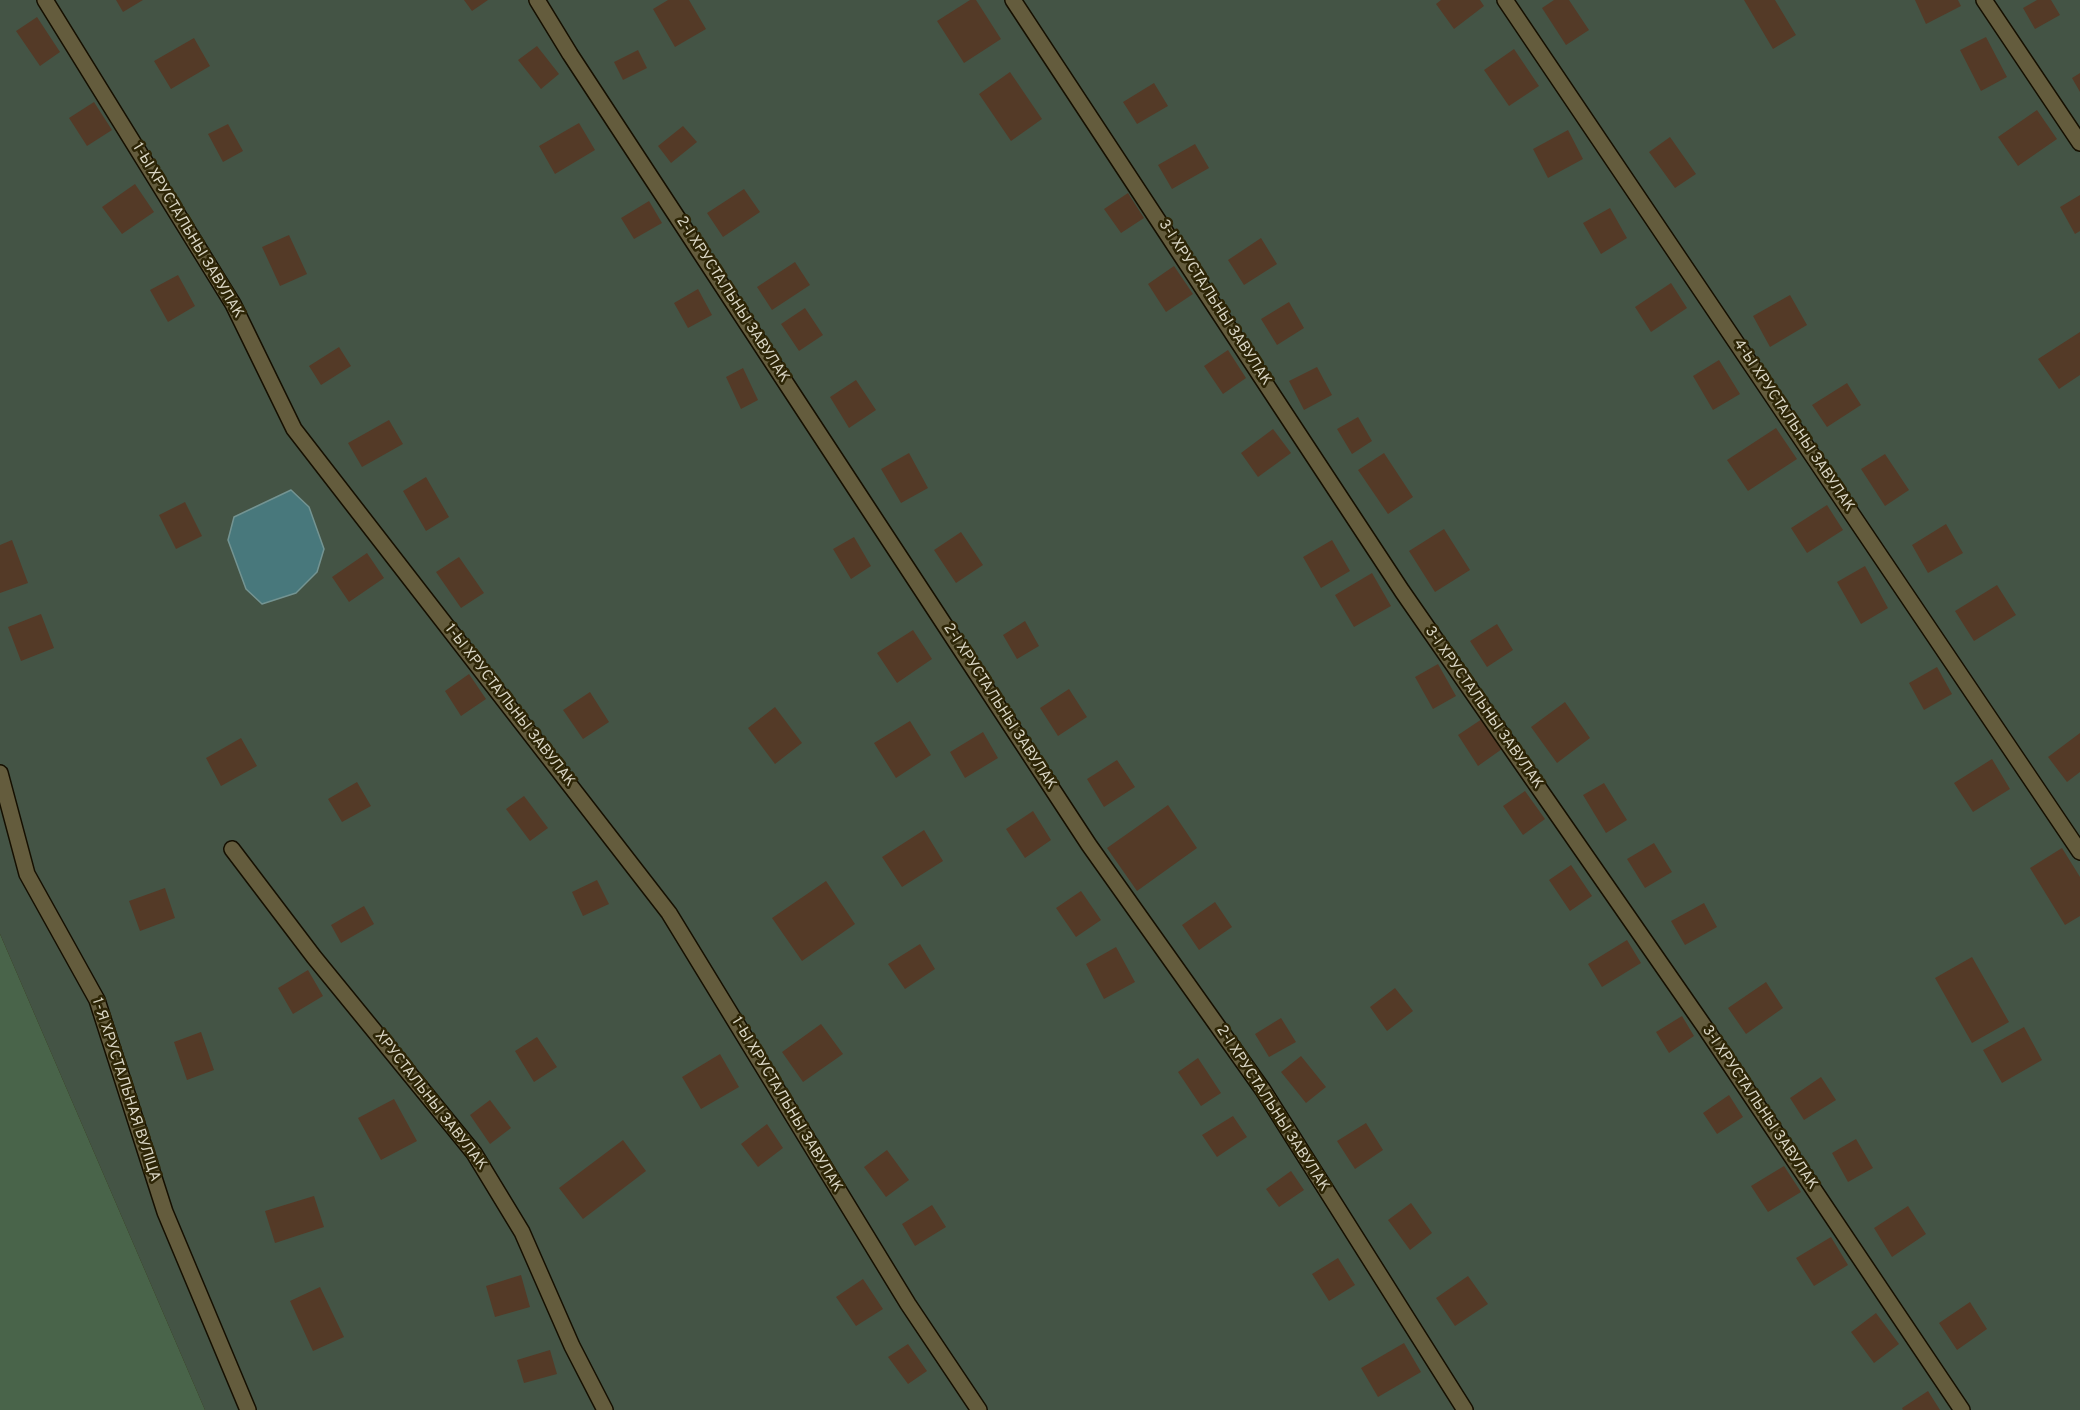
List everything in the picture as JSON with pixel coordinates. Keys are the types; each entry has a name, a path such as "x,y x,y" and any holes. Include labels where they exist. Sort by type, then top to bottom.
{"lane":[{"name":"1-Ы ХРУСТАЛЬНЫ ЗАВУЛАК","path":"45,0 233,304 294,429 669,913 908,1304 979,1410"},
{"name":"2-І ХРУСТАЛЬНЫ ЗАВУЛАК","path":"537,0 1089,844 1263,1090 1465,1410"},
{"name":"3-І ХРУСТАЛЬНЫ ЗАВУЛАК","path":"1013,0 1402,591 1704,1026 1962,1410"},
{"name":"4-Ы ХРУСТАЛЬНЫ ЗАВУЛАК","path":"1506,0 2080,852"},
{"path":"1984,0 2080,143"},
{"name":"1-Я ХРУСТАЛЬНАЯ ВУЛІЦА","path":"0,772 27,874 97,1000 165,1212 248,1410"},
{"name":"ХРУСТАЛЬНЫ ЗАВУЛАК","path":"232,849 314,957 474,1153 522,1232 572,1346 605,1410"}],"green space":[{"path":"0,0 2080,0 2080,1410 205,1410 0,934"},
{"path":"0,934 205,1410 0,1410"}],"water":[{"path":"291,490 309,507 324,549 317,572 296,593 262,604 246,589 228,540 234,517"}],"building":[{"path":"116,0 143,0 123,12"},
{"path":"464,0 488,0 472,11"},
{"path":"668,0 689,0 706,29 675,47 653,9"},
{"path":"970,0 976,0 1001,39 964,63 937,21"},
{"path":"1441,0 1480,0 1484,6 1454,29 1436,4"},
{"path":"1554,0 1569,0 1589,30 1566,45 1542,8"},
{"path":"1744,0 1775,0 1796,35 1773,49"},
{"path":"1915,0 1958,0 1961,6 1926,24"},
{"path":"2037,0 2051,0 2060,15 2035,29 2023,8"},
{"path":"37,17 60,52 40,66 16,31"},
{"path":"1986,37 2007,77 1981,91 1960,50"},
{"path":"194,38 210,66 171,89 154,61"},
{"path":"537,46 559,74 541,89 518,60"},
{"path":"1514,49 1539,86 1509,106 1484,70"},
{"path":"638,50 647,68 623,80 614,62"},
{"path":"1010,72 1042,119 1011,141 979,94"},
{"path":"2080,73 2080,92 2072,78"},
{"path":"1154,83 1168,106 1137,124 1123,102"},
{"path":"94,102 112,130 87,146 69,118"},
{"path":"2037,110 2057,139 2018,166 1998,137"},
{"path":"579,123 595,150 555,174 539,146"},
{"path":"228,124 243,151 223,162 208,134"},
{"path":"683,126 697,142 671,163 658,146"},
{"path":"1568,130 1583,159 1548,178 1533,149"},
{"path":"1670,137 1696,174 1675,188 1649,152"},
{"path":"1195,144 1209,168 1172,189 1158,165"},
{"path":"135,184 154,212 122,234 102,207"},
{"path":"744,189 760,212 723,237 707,213"},
{"path":"1128,193 1144,218 1121,233 1104,209"},
{"path":"2080,195 2080,231 2075,234 2060,207"},
{"path":"649,201 662,223 634,239 621,218"},
{"path":"1610,208 1627,238 1601,254 1583,223"},
{"path":"289,235 307,274 280,286 262,247"},
{"path":"1261,238 1277,264 1244,285 1228,260"},
{"path":"795,262 810,285 772,310 757,287"},
{"path":"1174,266 1193,294 1166,312 1148,284"},
{"path":"178,275 195,306 168,322 150,290"},
{"path":"1671,283 1687,308 1651,332 1635,307"},
{"path":"698,289 712,315 688,328 674,303"},
{"path":"1790,295 1807,325 1770,347 1753,316"},
{"path":"1289,302 1304,328 1277,345 1261,319"},
{"path":"805,308 823,335 799,351 781,324"},
{"path":"2080,332 2080,375 2059,389 2038,359"},
{"path":"339,347 351,366 321,385 309,366"},
{"path":"1228,350 1246,378 1223,394 1204,366"},
{"path":"1719,360 1740,394 1713,410 1693,376"},
{"path":"1317,367 1332,395 1304,410 1289,381"},
{"path":"743,368 758,400 741,409 726,377"},
{"path":"856,380 876,410 849,428 830,397"},
{"path":"1847,383 1861,405 1827,427 1812,405"},
{"path":"1358,417 1372,441 1352,454 1337,429"},
{"path":"389,420 403,444 362,467 348,443"},
{"path":"1776,428 1797,459 1748,491 1727,460"},
{"path":"1273,429 1291,453 1258,477 1241,453"},
{"path":"909,453 928,488 901,503 881,469"},
{"path":"1384,453 1413,497 1388,514 1358,470"},
{"path":"1885,454 1909,490 1885,506 1861,469"},
{"path":"426,477 449,517 426,531 403,491"},
{"path":"185,502 202,536 176,549 159,515"},
{"path":"1827,505 1843,530 1807,553 1791,528"},
{"path":"1946,524 1963,553 1928,573 1912,545"},
{"path":"1444,529 1470,570 1435,592 1409,551"},
{"path":"961,532 983,565 956,583 934,550"},
{"path":"854,537 871,566 851,579 833,549"},
{"path":"12,540 28,583 0,593 0,545"},
{"path":"1332,540 1350,571 1321,588 1303,557"},
{"path":"367,553 384,578 349,602 332,577"},
{"path":"459,557 484,593 461,608 436,572"},
{"path":"1865,566 1888,608 1861,624 1837,582"},
{"path":"1372,573 1391,606 1354,627 1335,595"},
{"path":"1997,585 2016,615 1974,641 1955,611"},
{"path":"41,614 54,648 21,661 8,627"},
{"path":"1025,621 1039,646 1017,659 1003,635"},
{"path":"1497,624 1513,650 1487,667 1470,641"},
{"path":"913,630 932,659 897,683 877,653"},
{"path":"1438,664 1456,696 1433,709 1415,677"},
{"path":"1937,667 1952,694 1924,710 1909,683"},
{"path":"469,674 486,699 461,716 445,691"},
{"path":"1069,689 1087,717 1058,736 1040,708"},
{"path":"590,692 609,722 583,739 563,710"},
{"path":"1565,702 1590,738 1557,763 1531,727"},
{"path":"775,707 802,743 775,764 748,728"},
{"path":"1482,719 1502,749 1478,766 1458,735"},
{"path":"910,721 931,755 896,778 874,743"},
{"path":"983,732 998,758 965,778 950,752"},
{"path":"2080,733 2080,772 2067,782 2048,757"},
{"path":"241,738 257,766 221,786 206,758"},
{"path":"1992,759 2010,789 1973,812 1954,783"},
{"path":"1117,760 1135,787 1104,807 1087,779"},
{"path":"357,782 371,806 342,822 328,799"},
{"path":"1604,783 1627,820 1606,833 1583,795"},
{"path":"1525,791 1545,819 1523,835 1503,806"},
{"path":"524,796 548,828 530,841 506,809"},
{"path":"1168,805 1197,848 1137,891 1107,848"},
{"path":"1033,811 1051,840 1025,858 1006,829"},
{"path":"924,830 943,861 902,887 882,857"},
{"path":"1654,843 1672,872 1645,888 1627,859"},
{"path":"2062,848 2080,877 2080,916 2065,925 2030,868"},
{"path":"1571,865 1592,896 1570,911 1549,880"},
{"path":"597,880 609,904 583,916 572,892"},
{"path":"826,881 855,924 802,961 772,918"},
{"path":"165,888 175,918 140,931 129,901"},
{"path":"1081,891 1101,920 1076,937 1056,908"},
{"path":"1215,902 1232,927 1199,950 1182,925"},
{"path":"1704,903 1717,927 1685,945 1671,921"},
{"path":"364,906 374,924 341,943 331,925"},
{"path":"1627,940 1641,963 1602,987 1588,964"},
{"path":"920,944 935,969 905,989 888,964"},
{"path":"1116,947 1135,982 1104,999 1086,964"},
{"path":"1972,957 2009,1022 1972,1043 1935,978"},
{"path":"308,970 323,996 293,1014 278,988"},
{"path":"1766,982 1783,1008 1746,1034 1728,1008"},
{"path":"1395,988 1413,1011 1387,1031 1370,1007"},
{"path":"1682,1016 1694,1036 1669,1053 1656,1032"},
{"path":"1281,1018 1296,1042 1269,1057 1255,1034"},
{"path":"821,1024 843,1054 803,1082 782,1052"},
{"path":"2024,1027 2042,1060 2002,1083 1983,1050"},
{"path":"201,1032 214,1070 187,1080 174,1042"},
{"path":"537,1037 557,1067 534,1082 515,1051"},
{"path":"720,1054 739,1087 701,1109 682,1077"},
{"path":"1301,1056 1326,1087 1306,1103 1281,1072"},
{"path":"1198,1058 1221,1093 1201,1106 1178,1072"},
{"path":"1821,1077 1836,1100 1804,1120 1790,1098"},
{"path":"1729,1095 1743,1117 1717,1134 1703,1113"},
{"path":"394,1099 417,1141 381,1160 358,1118"},
{"path":"490,1100 511,1128 490,1144 470,1115"},
{"path":"1233,1116 1247,1137 1217,1157 1202,1135"},
{"path":"1366,1123 1383,1150 1355,1169 1337,1141"},
{"path":"767,1124 783,1148 758,1167 741,1144"},
{"path":"1856,1139 1873,1168 1848,1182 1832,1153"},
{"path":"623,1140 646,1171 583,1219 559,1188"},
{"path":"887,1150 909,1180 886,1197 864,1167"},
{"path":"1784,1166 1801,1192 1768,1212 1751,1186"},
{"path":"1291,1171 1304,1190 1279,1207 1266,1189"},
{"path":"314,1196 324,1227 275,1243 265,1211"},
{"path":"1411,1203 1432,1233 1410,1250 1388,1220"},
{"path":"932,1205 946,1227 915,1246 902,1224"},
{"path":"1908,1206 1926,1234 1892,1257 1874,1228"},
{"path":"1831,1237 1848,1265 1814,1286 1796,1258"},
{"path":"1338,1258 1355,1285 1329,1301 1312,1274"},
{"path":"521,1275 530,1307 495,1317 486,1286"},
{"path":"1468,1276 1488,1304 1455,1326 1436,1298"},
{"path":"863,1279 883,1309 856,1326 836,1297"},
{"path":"320,1287 344,1337 313,1351 290,1301"},
{"path":"1970,1302 1987,1329 1957,1350 1939,1323"},
{"path":"1876,1313 1899,1344 1874,1363 1851,1332"},
{"path":"1404,1343 1421,1372 1378,1397 1361,1368"},
{"path":"908,1344 927,1371 908,1384 888,1357"},
{"path":"550,1350 557,1374 524,1383 517,1360"},
{"path":"1928,1391 1940,1410 1903,1410 1902,1408"}]}
